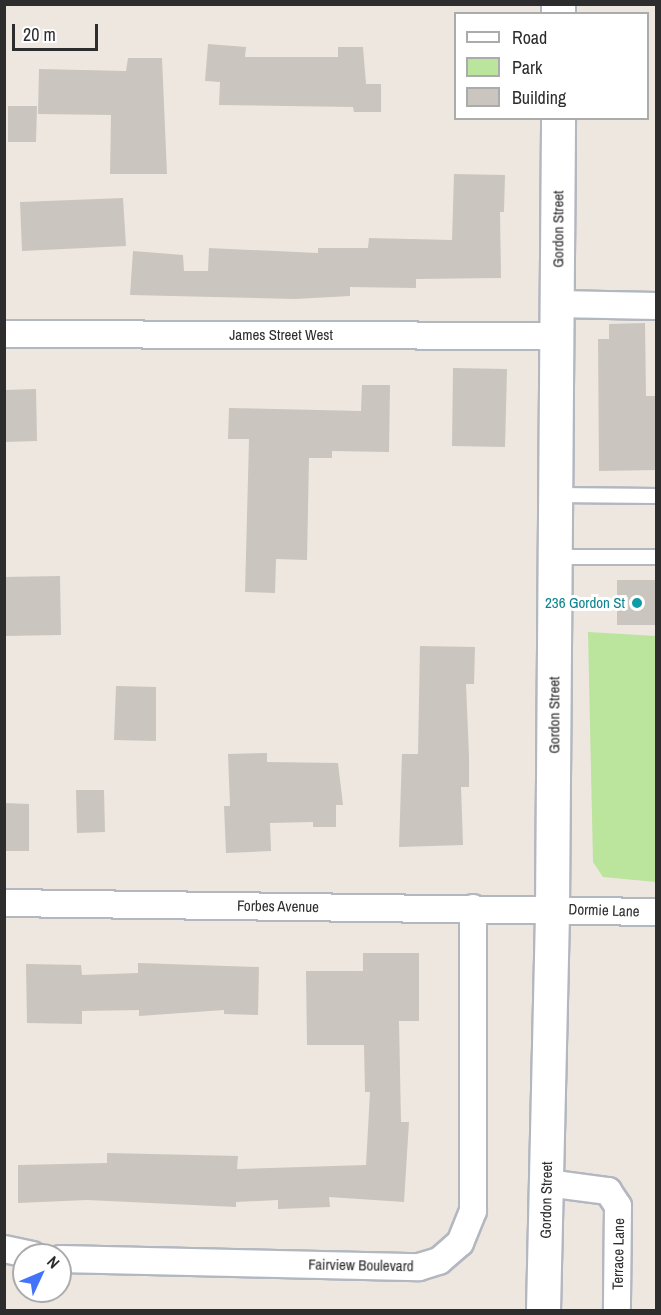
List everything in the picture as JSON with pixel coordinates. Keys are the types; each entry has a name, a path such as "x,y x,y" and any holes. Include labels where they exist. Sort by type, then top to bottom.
{"main road":[{"name":"Gordon Street","path":"543,1311 552,908 558,120"}],"street":[{"path":"557,304 657,306"},
{"name":"James Street West","path":"4,334 557,336"},
{"name":"Forbes Avenue","path":"4,903 552,908"},
{"name":"Fairview Boulevard","path":"72,1259 419,1267 439,1261 460,1243 473,1211 473,908"},
{"name":"Dormie Lane","path":"552,908 657,912"},
{"name":"Terrace Lane","path":"547,1183 608,1191 618,1206 617,1311"}],"lane":[{"path":"556,495 657,496"},
{"path":"555,556 657,557"}],"green space":[{"path":"588,632 656,636 656,882 603,877 593,862"}],"building":[{"path":"208,44 246,47 245,57 338,57 338,47 363,47 366,84 381,84 381,112 354,112 353,107 219,105 220,82 205,81"},
{"path":"128,58 162,58 167,174 110,174 111,115 38,114 39,69 126,71"},
{"path":"8,106 37,106 36,142 8,142"},
{"path":"454,174 505,175 504,212 500,212 501,278 416,279 416,288 350,287 350,296 295,299 130,295 133,251 183,255 184,271 208,271 209,248 318,253 318,248 368,248 369,238 452,240"},
{"path":"123,198 126,246 22,251 20,202"},
{"path":"645,323 646,396 657,396 657,470 599,471 598,339 609,339 609,324"},
{"path":"453,368 507,369 505,447 452,446"},
{"path":"362,385 390,385 389,452 332,451 332,458 309,458 307,560 276,559 275,593 245,592 249,439 228,439 229,408 361,411"},
{"path":"36,389 37,441 4,442 4,390"},
{"path":"60,576 61,635 4,636 4,577"},
{"name":"236 Gordon St","path":"617,580 657,580 657,625 617,625"},
{"path":"420,646 475,647 474,684 466,684 469,787 461,787 463,845 399,847 402,754 418,754"},
{"path":"116,686 156,687 156,741 114,740"},
{"path":"267,753 267,762 338,763 343,805 336,805 336,827 313,827 313,822 270,823 271,851 226,853 224,806 230,806 228,754"},
{"path":"76,790 104,790 105,832 77,833"},
{"path":"4,803 29,804 29,851 4,851"},
{"path":"363,953 419,953 419,1021 399,1021 401,1122 409,1122 404,1202 329,1197 330,1207 278,1209 278,1200 236,1202 236,1207 87,1200 18,1203 18,1165 107,1163 107,1153 238,1156 237,1169 366,1165 370,1092 365,1092 364,1045 307,1045 306,971 363,971"},
{"path":"138,963 259,967 258,1015 224,1014 224,1010 139,1016 139,1010 82,1011 82,1024 27,1023 26,964 81,965 82,975 138,973"}],"place":[{"name":"236 Gordon St","path":"637,603"}]}
